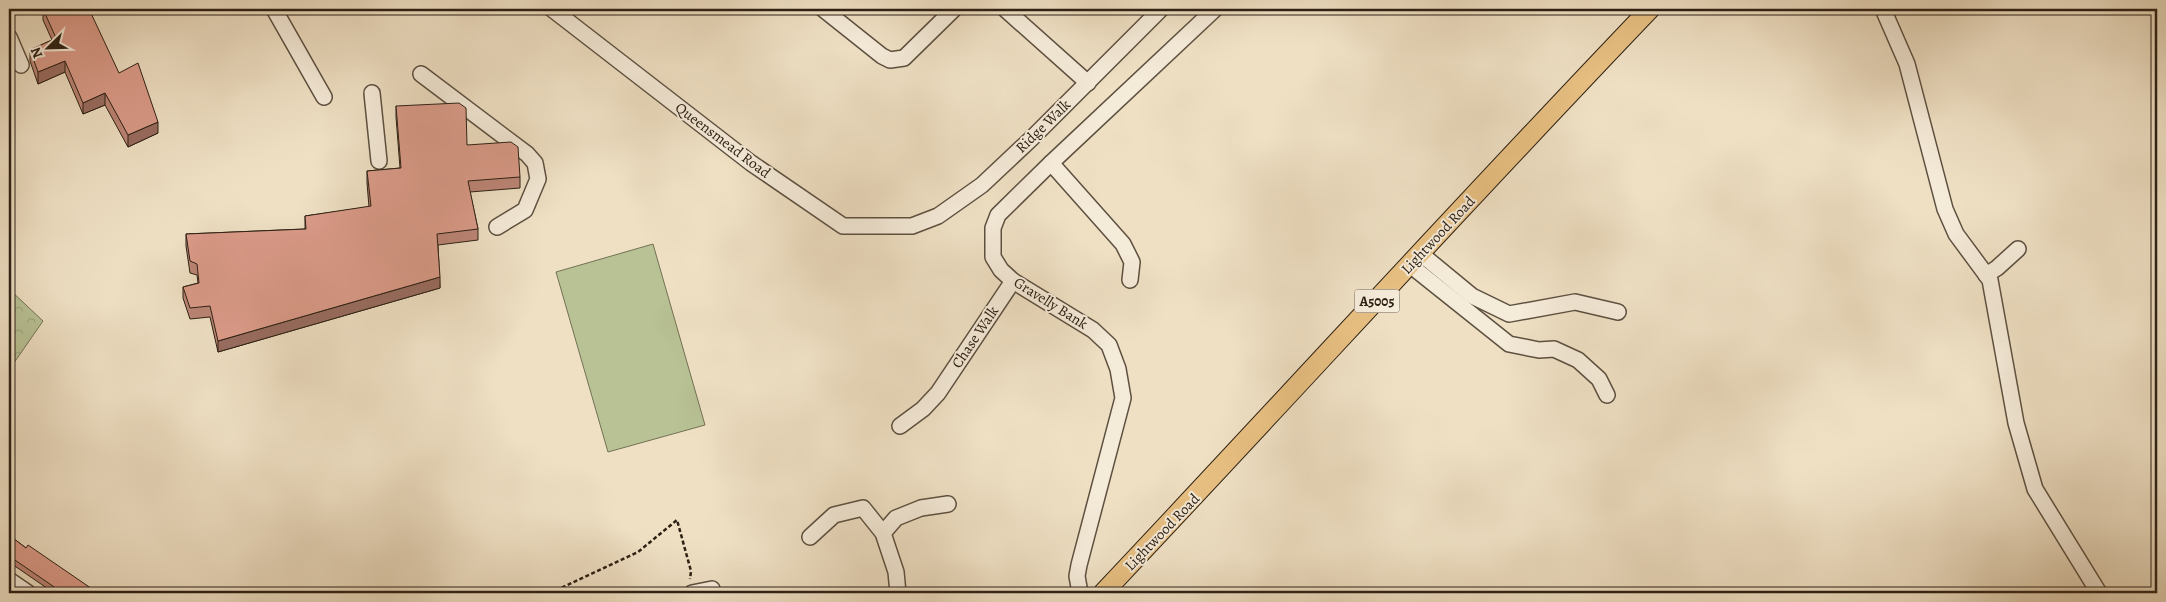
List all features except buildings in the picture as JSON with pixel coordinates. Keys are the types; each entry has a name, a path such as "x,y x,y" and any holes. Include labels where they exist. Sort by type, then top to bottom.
{"main road":[{"name":"Lightwood Road","path":"1103,593 1416,260 1498,169 1650,9"}],"street":[{"path":"274,9 324,97"},
{"name":"Queensmead Road","path":"552,9 751,163 844,226 912,226"},
{"path":"832,11 882,56 897,60 904,58 954,9"},
{"path":"1005,9 1088,83"},
{"name":"Ridge Walk","path":"912,226 938,216 982,185 1162,9"},
{"name":"Gravelly Bank","path":"1080,593 1077,576 1079,565 1123,398 1118,370 1109,345 1093,330 1013,281 1001,270 993,257 993,228 998,215 1215,9"},
{"path":"1883,9 1907,64 1945,210 1956,234 1990,280 2016,423 2036,489 2099,593"},
{"path":"9,37 21,65"},
{"path":"421,74 527,154 535,163 538,180 525,210 497,226"},
{"path":"372,93 379,161"},
{"path":"1051,163 1123,244 1132,262 1130,280"},
{"path":"1986,275 1997,268 2018,249"},
{"path":"1416,260 1472,296 1509,314 1574,302 1618,312"},
{"path":"1416,260 1509,344 1539,350 1554,349 1573,357 1599,379 1607,395"},
{"name":"Chase Walk","path":"900,426 923,409 938,393 1013,281"},
{"path":"883,533 896,518 921,508 948,504"},
{"path":"810,537 834,516 863,508 883,533 896,572 898,593"},
{"path":"9,580 28,593"},
{"path":"691,590 712,589"}],"path":[{"path":"550,593 638,552 677,520 691,571 691,590"}],"green space":[{"path":"653,244 705,425 608,452 556,272"},
{"path":"9,289 43,321 9,370"}]}
